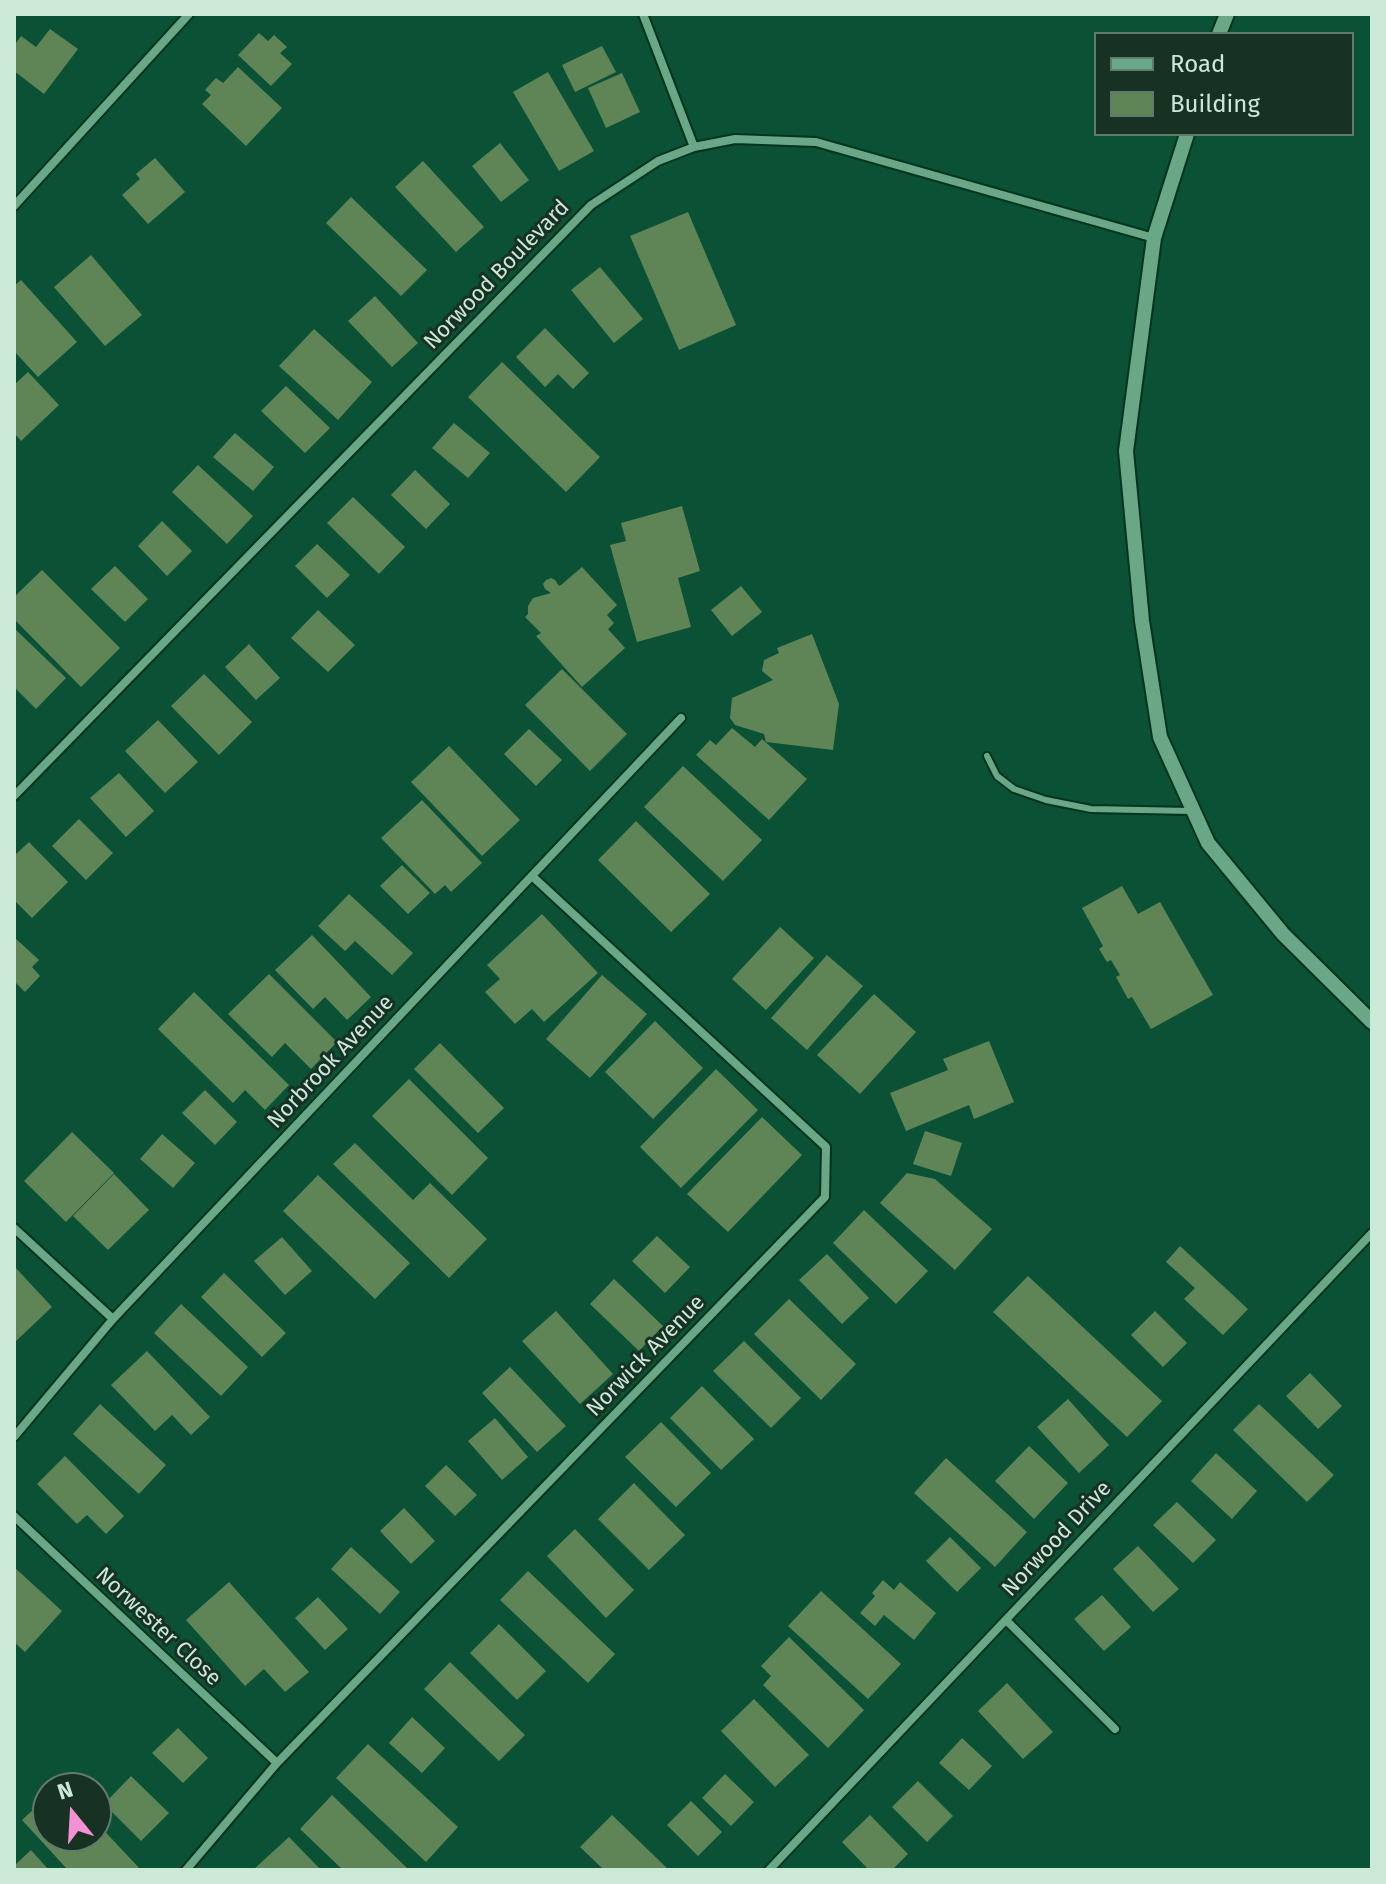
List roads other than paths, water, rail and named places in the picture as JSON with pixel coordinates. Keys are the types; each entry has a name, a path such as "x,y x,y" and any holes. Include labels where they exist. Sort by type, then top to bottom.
{"street":[{"path":"14,206 189,14"},
{"path":"643,14 694,147"},
{"path":"1186,136 1154,238 1126,451 1142,621 1160,737 1208,843 1283,934 1372,1022"},
{"name":"Norwood Boulevard","path":"14,796 591,205 658,161 694,147 735,139 816,142 1154,238"},
{"name":"Norbrook Avenue","path":"14,1437 113,1319 681,718"},
{"name":"Norwick Avenue","path":"186,1870 277,1763 825,1197 826,1147 532,876"},
{"path":"14,1228 113,1319"},
{"name":"Norwood Drive","path":"769,1870 1372,1233"},
{"name":"Norwester Close","path":"14,1516 277,1763"},
{"path":"1006,1620 1115,1729"}],"lane":[{"path":"987,756 997,776 1014,789 1046,800 1091,809 1194,811"}]}
